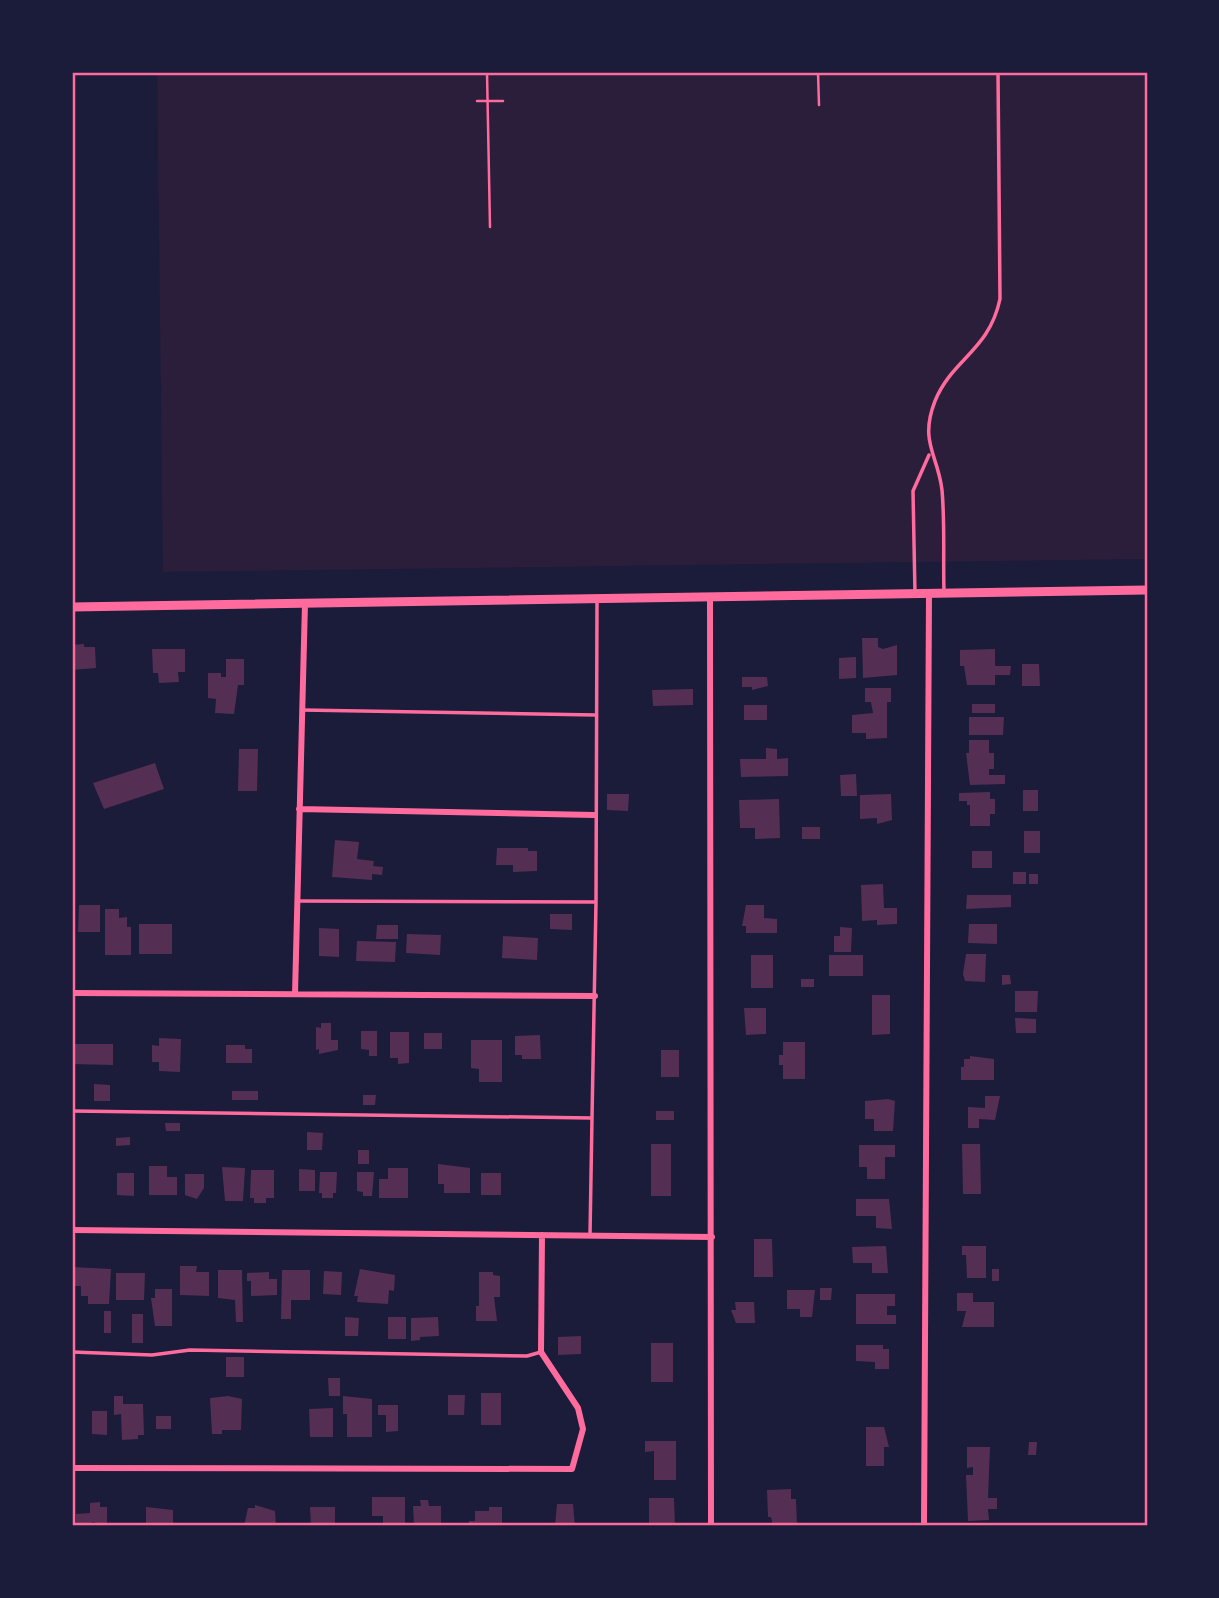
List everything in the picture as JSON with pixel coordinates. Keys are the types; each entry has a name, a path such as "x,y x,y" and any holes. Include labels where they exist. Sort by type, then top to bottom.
{"main road":[{"path":"72,607 1147,590"}],"street":[{"path":"924,1526 929,594"},
{"path":"710,599 711,1526"},
{"path":"295,994 305,603"},
{"path":"299,809 594,815"},
{"path":"72,993 595,996"},
{"path":"72,1230 712,1237"},
{"path":"72,1468 572,1469 583,1429 578,1408 541,1352 542,1235"}],"lane":[{"path":"944,594 942,487 930,453 930,421 936,400 951,375 989,332 1000,299 998,72"},
{"path":"915,594 913,491 930,453"},
{"path":"590,1235 595,996 597,600"},
{"path":"302,710 596,715"},
{"path":"296,901 596,902"},
{"path":"72,1111 592,1118"},
{"path":"72,1352 152,1355 190,1350 527,1356 541,1352"}],"path":[{"path":"487,72 490,228"},
{"path":"818,72 819,105"},
{"path":"477,101 503,101"}],"shaded area":[{"path":"157,72 1147,72 1147,559 163,572"}],"building":[{"path":"862,638 878,638 878,647 883,649 897,645 897,675 863,678"},
{"path":"84,644 84,647 95,647 96,668 72,670 72,645"},
{"path":"152,649 185,649 185,672 178,672 179,682 159,683 158,673 153,673"},
{"path":"995,649 995,666 1011,666 1010,675 995,675 995,685 967,685 964,666 960,666 960,650"},
{"path":"856,657 856,678 839,679 839,658"},
{"path":"226,659 244,659 244,685 238,685 234,714 215,713 216,699 208,698 208,673 221,673 221,677 226,677"},
{"path":"1022,664 1039,664 1040,686 1022,686"},
{"path":"742,677 767,677 768,686 752,690 752,687 742,687"},
{"path":"865,688 891,688 891,702 887,702 887,738 866,739 866,733 852,733 852,715 873,713 871,702 865,702"},
{"path":"693,689 693,705 653,706 652,690"},
{"path":"972,704 995,704 995,713 972,713"},
{"path":"744,705 767,705 767,720 744,720"},
{"path":"969,717 1004,717 1003,735 969,735"},
{"path":"969,740 989,740 989,753 994,753 994,769 989,769 989,775 1005,775 1005,784 970,785 966,753 969,753"},
{"path":"766,748 777,749 777,759 788,758 788,776 741,777 740,759 766,759"},
{"path":"239,749 258,749 257,791 238,791"},
{"path":"155,763 164,789 104,809 93,783"},
{"path":"856,774 857,796 841,796 840,775"},
{"path":"1023,790 1038,790 1038,811 1023,811"},
{"path":"990,792 990,799 995,799 995,814 990,814 990,826 970,826 970,805 967,805 967,801 959,801 959,793"},
{"path":"607,794 629,794 628,811 607,810"},
{"path":"891,794 892,820 877,824 877,818 860,819 860,795"},
{"path":"779,799 780,838 755,839 755,828 740,828 739,800"},
{"path":"802,827 820,827 820,839 802,839"},
{"path":"1024,831 1040,831 1040,853 1024,853"},
{"path":"335,840 359,842 357,859 374,861 373,866 383,867 382,875 372,874 372,880 332,877"},
{"path":"497,848 528,848 528,851 537,851 537,871 513,872 513,865 496,865"},
{"path":"972,851 992,851 992,868 972,868"},
{"path":"1013,872 1026,872 1026,884 1013,884"},
{"path":"1029,874 1038,874 1038,884 1029,884"},
{"path":"883,884 884,908 897,908 897,924 877,925 877,920 862,921 861,885"},
{"path":"967,895 1011,895 1011,907 966,909"},
{"path":"79,905 100,905 100,932 78,932"},
{"path":"746,905 764,905 764,918 777,919 777,933 746,933 746,926 742,926"},
{"path":"105,909 119,909 119,918 127,917 127,927 131,927 131,955 105,955"},
{"path":"550,914 572,914 572,930 550,929"},
{"path":"139,924 172,924 172,954 139,954"},
{"path":"969,924 997,924 997,944 968,943"},
{"path":"377,925 398,925 398,939 376,939"},
{"path":"840,927 852,928 851,952 834,952 834,936 840,936"},
{"path":"319,928 339,929 339,957 319,956"},
{"path":"407,934 441,935 440,955 406,953"},
{"path":"503,936 538,938 537,960 502,958"},
{"path":"357,941 396,942 395,962 356,961"},
{"path":"966,954 986,954 985,982 965,981 963,974"},
{"path":"751,955 773,955 773,988 751,988"},
{"path":"829,955 863,955 863,976 829,976"},
{"path":"1002,975 1010,975 1011,984 1002,985"},
{"path":"801,979 814,979 814,987 801,987"},
{"path":"1015,991 1038,991 1037,1012 1015,1012"},
{"path":"872,995 890,995 890,1034 872,1035"},
{"path":"744,1008 766,1008 766,1034 746,1035"},
{"path":"1015,1018 1036,1019 1036,1033 1016,1033"},
{"path":"321,1023 331,1023 331,1040 338,1040 338,1050 319,1054 319,1049 316,1050 316,1027 321,1028"},
{"path":"361,1031 377,1031 377,1056 369,1056 369,1050 361,1049"},
{"path":"390,1032 409,1032 409,1063 398,1064 398,1058 390,1058"},
{"path":"424,1033 442,1033 442,1049 424,1049"},
{"path":"540,1035 541,1059 522,1059 522,1055 515,1055 515,1036"},
{"path":"159,1038 181,1039 180,1072 159,1071 159,1062 152,1062 152,1045 159,1046"},
{"path":"471,1040 502,1040 502,1082 479,1082 479,1069 471,1068"},
{"path":"783,1042 805,1042 805,1079 783,1079 783,1065 779,1065 779,1055 783,1055"},
{"path":"75,1044 113,1044 113,1065 72,1064"},
{"path":"226,1045 245,1045 245,1049 252,1049 252,1063 226,1063"},
{"path":"661,1050 679,1050 679,1077 661,1077"},
{"path":"970,1056 994,1059 994,1080 961,1080 964,1059 970,1059"},
{"path":"94,1084 110,1085 110,1101 94,1101"},
{"path":"232,1091 258,1091 258,1100 232,1100"},
{"path":"363,1095 376,1095 375,1105 363,1105"},
{"path":"985,1096 1000,1096 995,1120 979,1119 979,1128 968,1128 968,1107 985,1108"},
{"path":"865,1101 895,1101 893,1131 874,1131 874,1119 865,1119"},
{"path":"656,1111 674,1111 674,1120 656,1120"},
{"path":"165,1123 180,1123 180,1131 166,1131"},
{"path":"307,1132 323,1133 322,1150 307,1150"},
{"path":"130,1137 130,1145 116,1146 116,1138"},
{"path":"651,1144 671,1144 671,1196 651,1196"},
{"path":"962,1144 980,1144 981,1194 963,1194"},
{"path":"859,1145 895,1145 895,1157 885,1157 885,1179 867,1179 867,1167 859,1167"},
{"path":"358,1150 369,1150 369,1164 358,1164"},
{"path":"438,1164 470,1168 470,1193 444,1193 444,1184 438,1184"},
{"path":"149,1166 167,1166 167,1177 177,1177 177,1195 149,1195"},
{"path":"222,1167 245,1168 243,1201 225,1201"},
{"path":"388,1168 408,1168 408,1198 379,1198 379,1179 388,1179"},
{"path":"299,1169 315,1170 315,1191 299,1191"},
{"path":"251,1170 274,1170 274,1198 266,1198 266,1203 254,1203 254,1198 250,1198"},
{"path":"320,1172 337,1172 336,1193 333,1193 333,1198 322,1198 322,1193 319,1193"},
{"path":"357,1172 374,1172 372,1196 363,1196 363,1192 357,1191"},
{"path":"117,1173 134,1173 134,1196 117,1195"},
{"path":"481,1173 501,1173 501,1195 481,1195"},
{"path":"185,1174 204,1174 204,1188 197,1199 185,1195"},
{"path":"856,1199 889,1199 892,1229 876,1228 876,1216 856,1216"},
{"path":"754,1239 772,1239 773,1277 754,1277"},
{"path":"886,1246 888,1273 872,1273 872,1263 853,1263 852,1247"},
{"path":"962,1246 986,1246 986,1278 967,1278 966,1255 962,1255"},
{"path":"180,1266 197,1266 196,1272 209,1272 209,1296 180,1295"},
{"path":"72,1267 111,1269 109,1304 88,1304 88,1296 81,1296 81,1286 72,1286"},
{"path":"360,1269 395,1275 394,1291 389,1290 388,1304 357,1302 358,1296 354,1296"},
{"path":"992,1269 999,1269 999,1281 992,1281"},
{"path":"218,1270 242,1270 243,1322 236,1322 235,1300 218,1298"},
{"path":"282,1270 310,1270 310,1300 291,1300 291,1319 281,1319"},
{"path":"324,1271 342,1272 341,1295 323,1294"},
{"path":"269,1272 269,1279 277,1279 277,1295 251,1296 251,1281 247,1281 247,1273"},
{"path":"479,1272 493,1272 493,1275 500,1276 500,1297 494,1297 497,1321 476,1321"},
{"path":"116,1273 145,1273 144,1300 116,1300"},
{"path":"820,1288 832,1288 831,1300 820,1300"},
{"path":"155,1289 172,1289 172,1326 155,1326 151,1298 155,1298"},
{"path":"787,1290 815,1290 812,1317 800,1317 800,1309 787,1309"},
{"path":"957,1293 973,1293 973,1302 994,1302 994,1327 962,1327 966,1311 957,1311"},
{"path":"856,1294 895,1294 895,1306 887,1306 887,1315 896,1315 896,1324 856,1324"},
{"path":"735,1302 754,1302 755,1323 736,1323 731,1310 736,1310"},
{"path":"104,1311 111,1311 111,1333 104,1333"},
{"path":"132,1314 143,1314 143,1343 132,1343"},
{"path":"345,1317 359,1318 358,1336 345,1336"},
{"path":"388,1317 406,1317 406,1339 388,1339"},
{"path":"438,1317 439,1336 420,1337 420,1340 411,1341 411,1318"},
{"path":"581,1336 581,1354 558,1355 558,1337"},
{"path":"651,1343 673,1343 673,1382 651,1382"},
{"path":"856,1345 883,1345 883,1349 889,1349 889,1369 875,1369 875,1362 856,1361"},
{"path":"226,1357 244,1357 244,1377 226,1377"},
{"path":"328,1378 340,1378 340,1396 329,1396"},
{"path":"481,1393 501,1393 501,1425 481,1425"},
{"path":"448,1395 465,1395 464,1415 448,1415"},
{"path":"114,1396 123,1396 123,1404 143,1404 144,1435 138,1435 138,1439 122,1440 121,1414 114,1415"},
{"path":"228,1396 242,1399 241,1430 222,1430 222,1434 212,1434 210,1398"},
{"path":"343,1396 372,1399 372,1437 347,1437 347,1414 343,1414"},
{"path":"378,1405 398,1405 398,1431 386,1432 386,1415 378,1415"},
{"path":"333,1408 333,1437 310,1437 309,1409"},
{"path":"92,1411 107,1411 107,1435 92,1434"},
{"path":"156,1416 171,1416 171,1429 156,1429"},
{"path":"866,1427 884,1427 889,1447 884,1447 884,1466 866,1466"},
{"path":"645,1441 676,1441 676,1480 654,1480 654,1451 645,1452"},
{"path":"1029,1442 1037,1442 1036,1455 1028,1455"},
{"path":"967,1447 990,1447 988,1498 997,1498 997,1509 988,1509 989,1520 968,1521 966,1475 973,1475 973,1467 967,1468"},
{"path":"791,1489 791,1499 796,1499 797,1526 773,1526 771,1517 768,1517 767,1490"},
{"path":"372,1497 405,1497 405,1526 383,1526 383,1516 372,1516"},
{"path":"649,1498 674,1498 675,1526 649,1526"},
{"path":"420,1500 428,1500 429,1506 441,1506 441,1526 414,1526 413,1506 421,1506"},
{"path":"100,1502 100,1507 107,1507 107,1523 111,1526 95,1526 95,1522 76,1526 76,1514 90,1513 90,1503"},
{"path":"557,1504 573,1504 575,1526 555,1526"},
{"path":"255,1505 275,1511 276,1526 244,1526 248,1508 255,1508"},
{"path":"146,1507 173,1510 173,1526 146,1526"},
{"path":"310,1507 335,1507 335,1526 311,1526"},
{"path":"489,1507 502,1507 502,1526 469,1526 469,1521 475,1521 475,1511 489,1511"}]}
